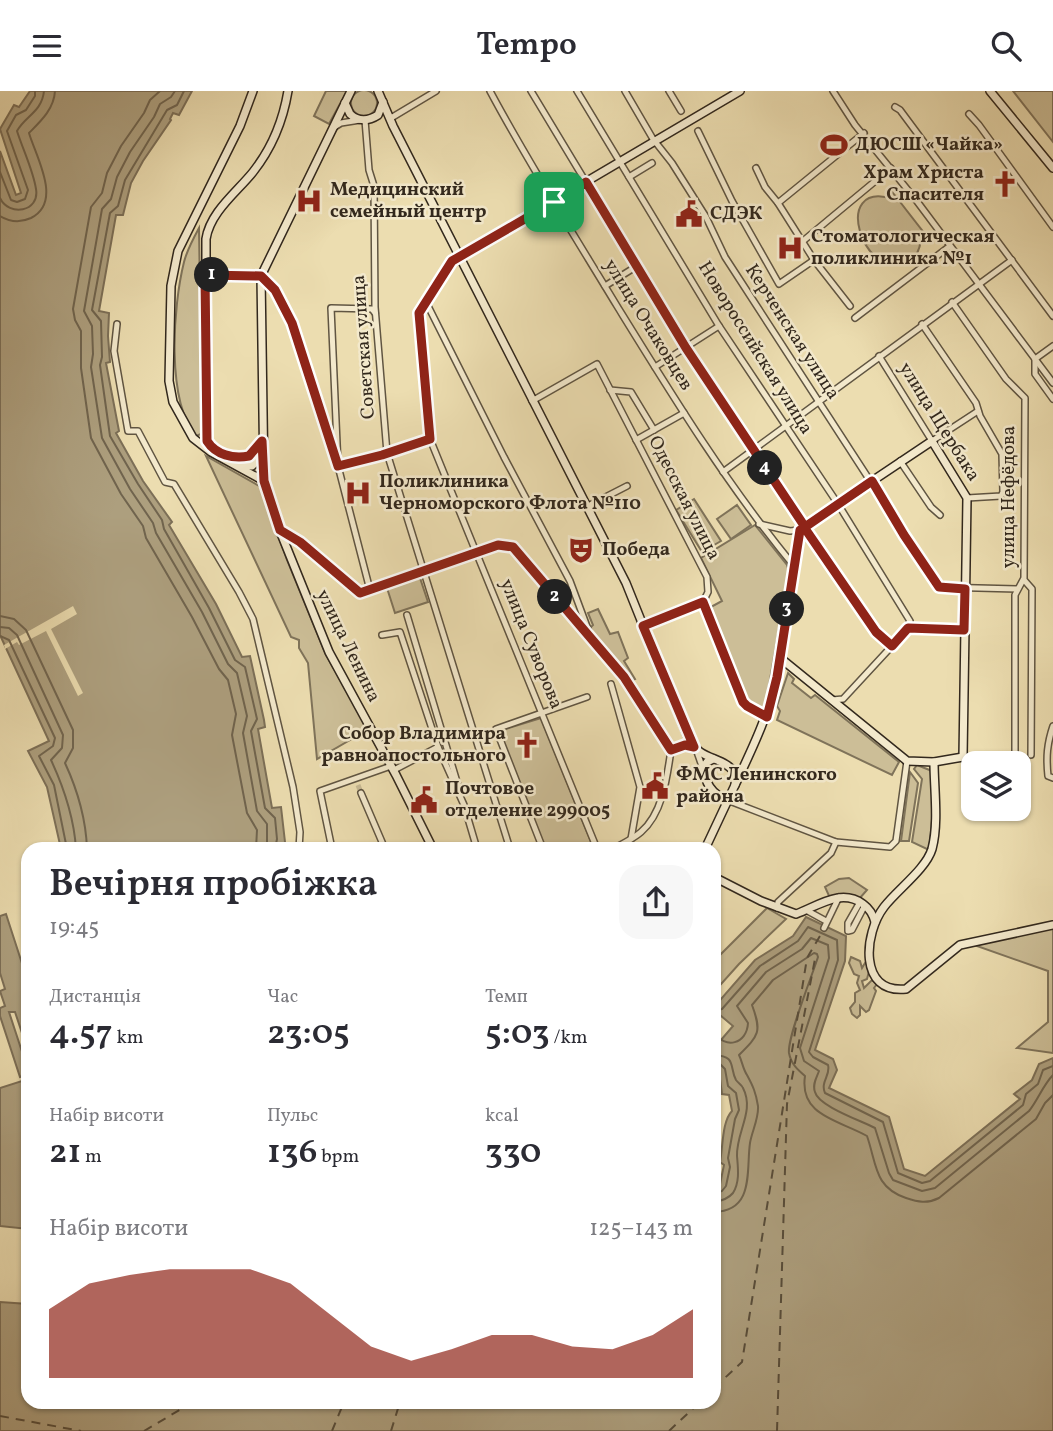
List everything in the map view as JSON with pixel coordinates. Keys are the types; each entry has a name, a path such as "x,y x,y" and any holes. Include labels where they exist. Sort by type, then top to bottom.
{"main road":[{"path":"253,91 240,126 180,243 171,286 169,381 173,402 192,439 264,481"},
{"path":"262,441 249,456 235,457 214,449 206,435 206,239 210,223 268,151 278,129 288,91"},
{"name":"улица Ленина","path":"351,91 261,276 264,481 280,530 329,652 429,842"},
{"path":"378,91 626,583 695,748 730,767 736,773 735,785"},
{"path":"460,256 740,91"},
{"path":"990,91 1053,168"},
{"path":"345,102 350,114 366,120 392,122"},
{"path":"366,120 380,113 383,102"},
{"path":"205,275 261,276"},
{"path":"708,842 767,717 802,529 932,440"},
{"name":"улица Щербака","path":"932,440 967,498 963,757 934,762"},
{"path":"230,461 252,466 262,456"},
{"path":"779,657 907,761 934,762 935,811 932,850 923,864 882,909 875,923 867,949 868,964 878,979 889,988 899,990 912,985 960,945 1053,925"},
{"path":"730,767 741,764 748,757"},
{"path":"713,759 706,762 704,771 713,794 727,800"},
{"path":"721,880 777,908 796,914 839,897 847,897 873,909 882,909"},
{"path":"864,904 874,917 875,923"}],"street":[{"path":"392,122 436,91"},
{"name":"улица Очаковцев","path":"490,91 554,202 684,413 760,524 794,566"},
{"path":"531,91 686,348 802,529 876,632 892,646"},
{"name":"Новороссийская улица","path":"577,91 719,326 838,504 909,619 908,628"},
{"name":"Керченская улица","path":"625,91 654,141 672,163 706,217 725,257 939,587 965,589"},
{"path":"669,91 681,111"},
{"path":"833,91 855,125 891,168 1053,383"},
{"path":"895,107 925,142 1053,316"},
{"path":"969,114 1053,227"},
{"path":"333,128 341,123 366,120"},
{"name":"Советская улица","path":"366,120 369,170 374,186 376,314 387,453 508,842"},
{"path":"698,131 732,201 779,284 814,260"},
{"path":"778,203 863,133"},
{"path":"629,177 652,163"},
{"path":"756,168 765,187 814,260 850,306"},
{"path":"803,241 891,168"},
{"path":"855,318 950,246"},
{"name":"улица Суворова","path":"460,256 452,261 419,313 430,439 594,842"},
{"path":"723,472 1012,260"},
{"path":"605,286 637,266"},
{"path":"261,276 275,290 292,323 338,466 370,590"},
{"path":"426,302 570,581 590,635"},
{"name":"улица Нефёдова","path":"952,302 1006,379 1025,398 1024,580 1015,594 1015,751"},
{"path":"338,466 331,308 372,309 376,314"},
{"path":"117,324 114,351 128,431 138,431 165,482 174,484 253,619 293,787 299,842"},
{"path":"922,324 976,403 1002,454 1004,467 1001,496 967,498"},
{"path":"655,367 719,326"},
{"path":"1035,359 1053,346"},
{"name":"улица Щербака","path":"879,356 932,440"},
{"path":"1035,359 1035,374 1053,399"},
{"name":"Одесская улица","path":"532,401 597,363 707,577 708,592 703,602 743,702 767,717"},
{"path":"610,390 631,392 654,430"},
{"path":"932,440 978,411"},
{"path":"636,440 684,413"},
{"path":"338,466 430,439"},
{"path":"900,461 931,507 940,515"},
{"path":"586,507 627,486"},
{"path":"760,524 790,531 802,529"},
{"path":"280,530 300,542 356,591 362,593 498,545 513,547 624,677 671,750 666,784 656,810 650,822 625,842"},
{"path":"1024,580 1032,589 1031,755"},
{"path":"965,589 1017,589"},
{"path":"643,626 703,602"},
{"path":"407,615 475,842"},
{"path":"832,700 843,699 908,628 964,630"},
{"path":"383,635 400,632 438,747 464,805"},
{"path":"415,676 426,673"},
{"path":"611,684 640,787 631,839"},
{"path":"540,842 496,729 587,697"},
{"path":"1052,778 1047,775 1046,757 1053,726"},
{"path":"475,736 482,733"},
{"path":"671,750 685,745 695,748 704,771"},
{"path":"331,842 320,791 357,782 438,747"},
{"path":"727,800 836,842 888,847 896,841 907,761"},
{"path":"361,793 382,842"},
{"path":"777,908 778,902 831,853 836,842"},
{"path":"806,910 825,925 839,897"}],"shaded area":[{"path":"364,90 373,94 377,103 373,112 364,116 355,112 351,103 355,94"},
{"path":"326,91 347,91 329,124 314,116"},
{"path":"1013,91 1053,91 1053,142"},
{"path":"890,189 928,238 926,240 921,235 918,251 911,260 891,265 877,258 867,246 860,231 858,216 862,203 874,197 893,199 888,191"},
{"path":"199,228 202,431 196,436 186,420 180,400 176,377 175,327 184,262"},
{"path":"206,456 261,487 326,655 369,729 317,759 308,663 299,648 299,640 291,637"},
{"path":"694,499 721,541 702,552 676,510"},
{"path":"737,505 751,525 731,539 717,519"},
{"path":"755,525 789,571 764,714 750,707 709,608 722,601 701,558"},
{"path":"420,578 428,602 395,613 387,588"},
{"path":"598,609 610,634 618,632 628,658 624,661 635,679 631,681 589,629 593,625 588,613"},
{"path":"788,673 794,679 792,683 811,698 815,695 899,762 892,775 777,720 780,711 777,706"},
{"path":"541,718 591,842 542,842 499,731"},
{"path":"917,765 932,771 933,811 929,850 912,842 922,779 914,769"},
{"path":"910,772 918,783 909,841 901,841"},
{"path":"849,878 867,890 859,899 843,894 830,898 825,887 839,879"},
{"path":"767,908 786,919 721,984 721,954"},
{"path":"1053,927 1053,1053 1017,1048 1048,1022 1048,971 974,945"},
{"path":"851,957 860,961 862,968 865,963 870,967 867,979 862,981 864,988 872,980 877,984 869,1010 866,1012 860,1006 860,1015 857,1018 850,1008 855,1002 855,993 860,990 857,983 859,976 854,974 849,963"}],"water":[{"path":"30,91 192,91 179,115 173,113 143,161 131,183 123,215 116,215 99,311 109,313 110,362 106,363 119,431 116,433 143,481 172,522 169,525 216,604 242,657 250,656 264,720 265,727 258,729 272,808 281,807 285,842 59,842 47,787 28,751 49,741 0,635 0,151 16,195 21,193 0,129 14,105 19,107"},
{"path":"6,914 21,960 21,1030 15,1012 9,1012 21,1049 20,1077 0,1016 0,1008 5,1006 0,991 5,989 0,973 0,916"},
{"path":"806,917 846,936 845,961 815,1050 833,1059 837,1070 829,1088 889,1117 904,1169 925,1176 1020,1099 1014,1094 1032,1080 1039,1064 1053,1058 1053,1431 0,1431 0,1302 21,1304 21,1409 721,1409 721,1179 724,1165 721,1163 721,1153 726,1121 732,1111 729,1095 722,1094 721,1040 733,1026 721,1016 721,999 755,960 793,936"},
{"path":"21,1081 21,1228 0,1226 0,1088"}],"pier":[{"path":"73,606 77,614 51,629 83,693 78,696 46,631 19,645 17,642 5,649 4,645"}],"ferry route":[{"path":"721,1382 742,1362 807,958 824,929"},
{"path":"777,1431 787,1104 815,959"},
{"path":"144,1431 181,1409"},
{"path":"332,1431 341,1409"},
{"path":"391,1431 398,1409"},
{"path":"669,1431 693,1409"},
{"path":"0,1416 81,1431"}],"tunnel":[{"path":"358,785 361,793"}],"place":[{"name":"ДЮСШ «Чайка»","path":"834,145"},
{"name":"Храм Христа Спасителя","path":"1005,184"},
{"name":"Медицинский семейный центр","path":"309,201"},
{"name":"СДЭК","path":"689,214"},
{"name":"Стоматологическая поликлиника №1","path":"790,248"},
{"name":"Поликлиника Черноморского Флота №110","path":"358,493"},
{"name":"Победа","path":"581,550"},
{"name":"Собор Владимира равноапостольного","path":"527,745"},
{"name":"ФМС Ленинского района","path":"655,786"},
{"name":"Почтовое отделение 299005","path":"424,800"}],"route":[{"path":"554,202 452,261 419,313 430,439 338,466 292,323 275,290 261,276 205,275 207,441 214,449 235,457 249,456 262,441 264,481 280,530 300,542 360,593 498,545 513,547 624,677 671,750 685,745 694,747 643,626 703,602 743,702 767,717 777,677 800,530 805,527 872,481 939,587 965,589 964,630 908,628 892,646 876,632 806,530 805,527 753,451 686,348 590,187 586,182 554,202"}]}
